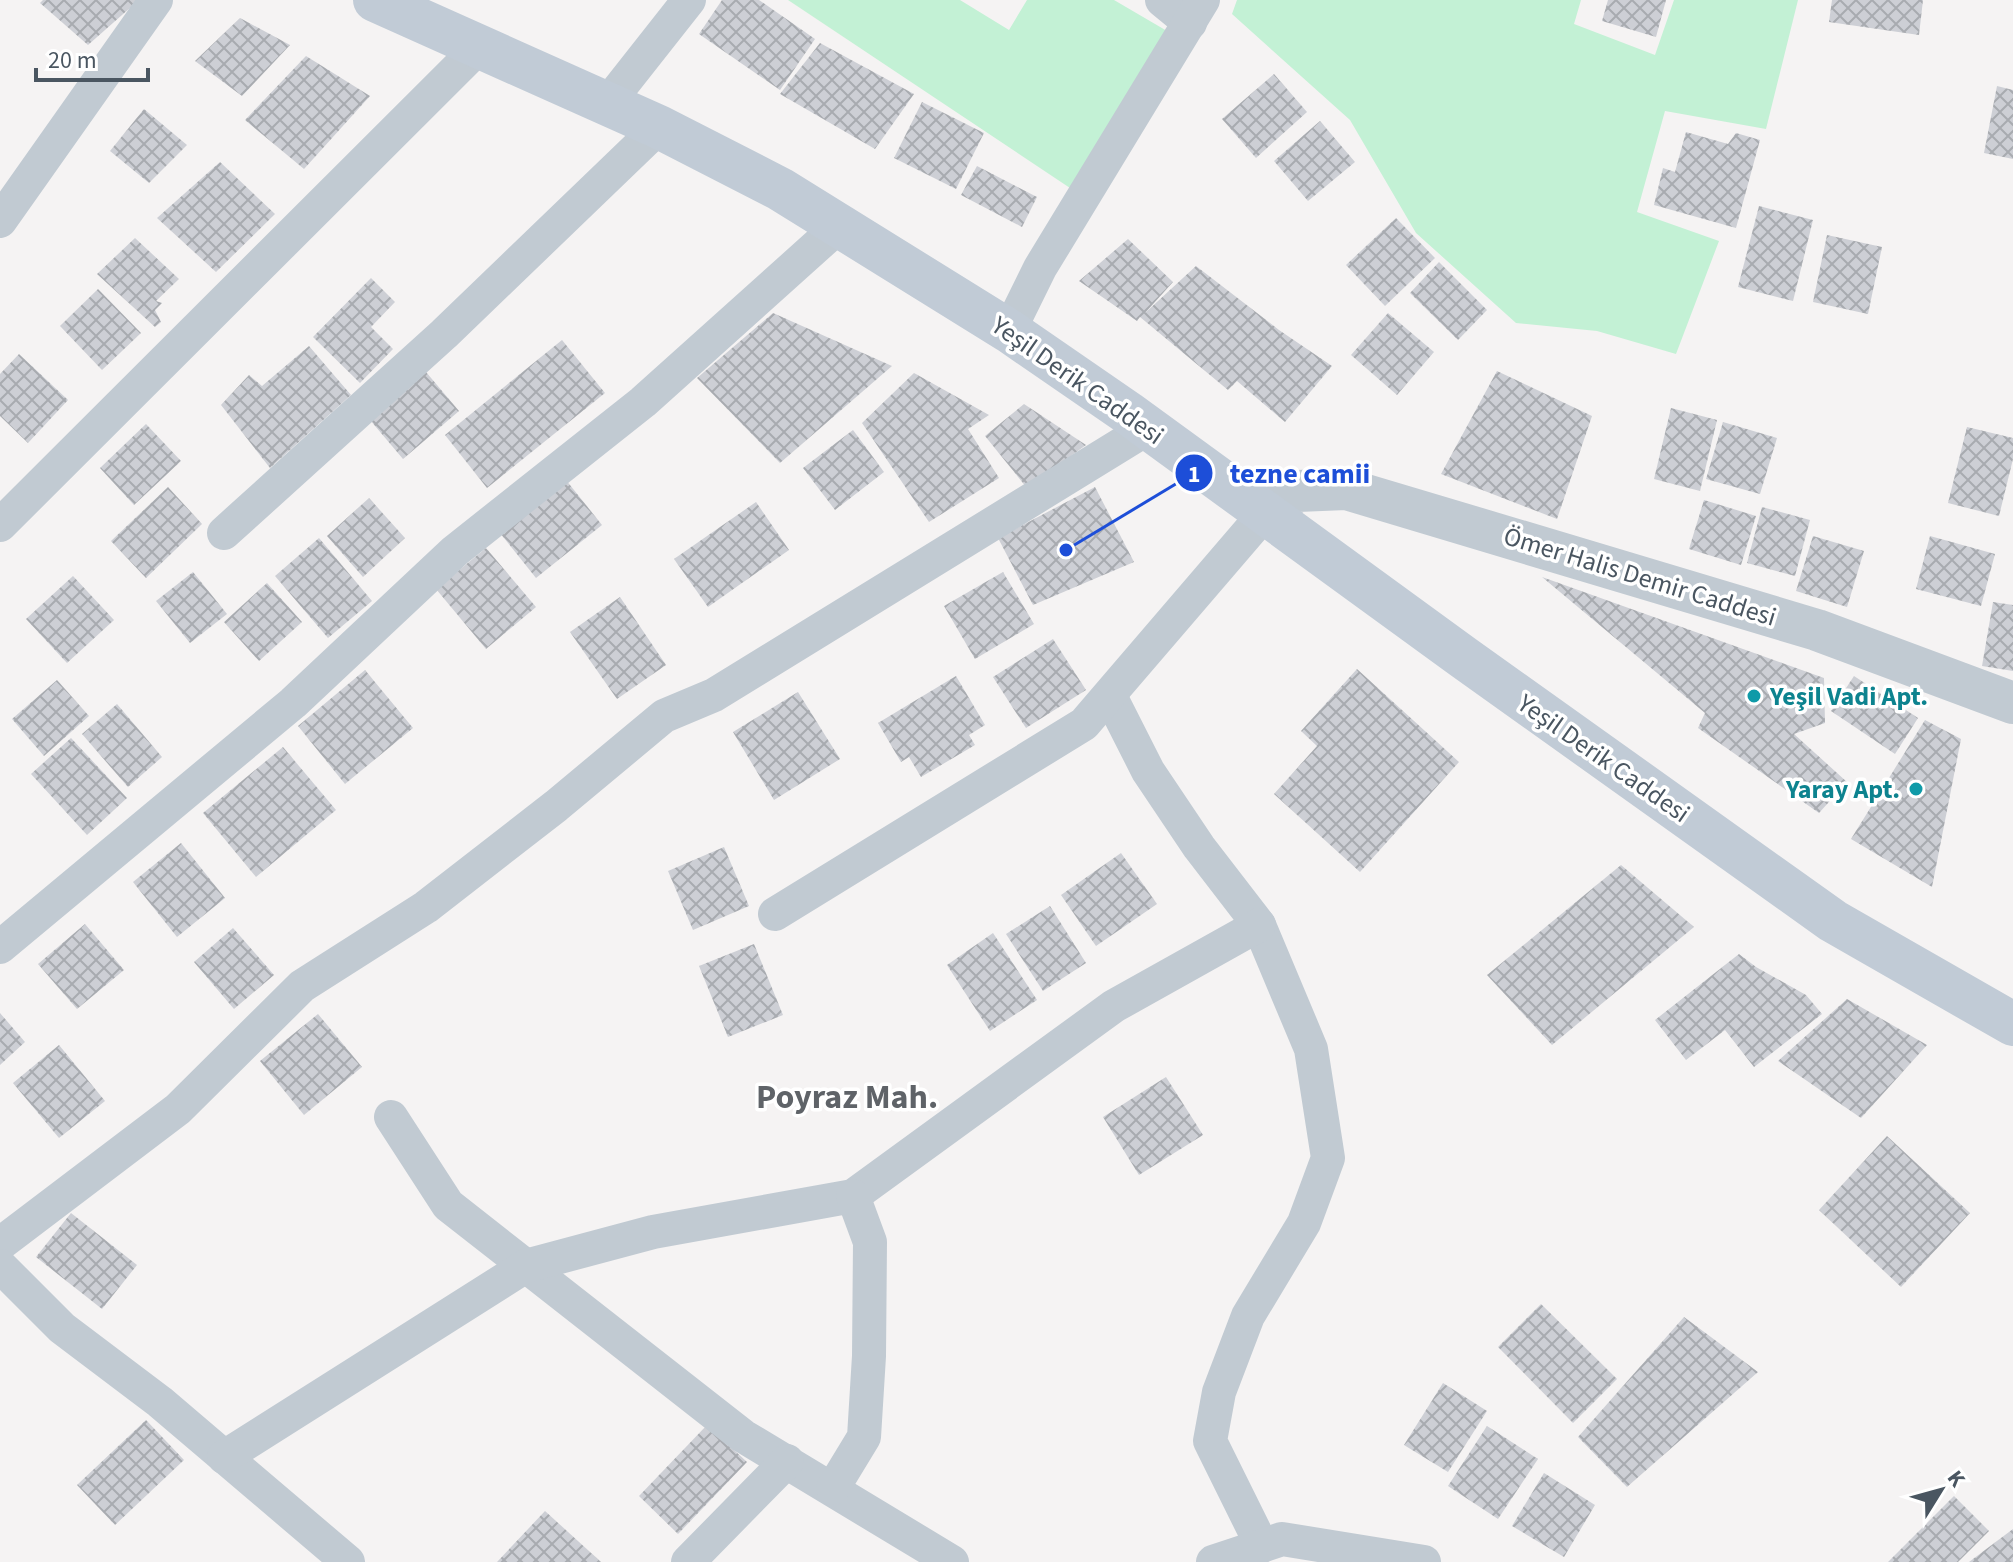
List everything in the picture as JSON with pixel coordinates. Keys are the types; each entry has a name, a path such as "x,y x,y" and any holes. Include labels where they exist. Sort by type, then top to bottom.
{"main road":[{"name":"Yeşil Derik Caddesi","path":"375,0 659,127 780,189 1009,331 1833,921 2013,1024"}],"street":[{"path":"0,221 156,0"},
{"path":"607,104 689,0"},
{"path":"1009,331 1040,268 1196,12 1162,0"},
{"path":"0,525 479,47"},
{"path":"224,533 444,334 659,127"},
{"path":"0,947 293,703 455,551 643,402 839,226"},
{"path":"0,1244 178,1109 302,986 426,907 556,806 664,716 714,695 1148,428"},
{"name":"Ömer Halis Demir Caddesi","path":"1265,513 1297,491 1346,489 1817,630 2013,703"},
{"path":"775,914 1084,724 1265,513"},
{"path":"1110,696 1148,771 1199,847 1259,925 1311,1049 1328,1158 1304,1223 1248,1316 1219,1392 1210,1441 1262,1546"},
{"path":"224,1457 526,1266 653,1232 853,1196 1114,1006 1259,925"},
{"path":"391,1117 448,1205 743,1436 952,1562"},
{"path":"833,1488 864,1437 869,1356 870,1242 853,1196"},
{"path":"0,1266 62,1328 160,1402 348,1562"},
{"path":"688,1562 787,1461"},
{"path":"1213,1562 1282,1539 1424,1562"}],"green space":[{"path":"788,0 960,0 1009,30 1027,0 1114,0 1167,31 1070,188"},
{"path":"1237,0 1581,0 1574,24 1655,55 1674,0 1798,0 1766,129 1665,111 1637,212 1719,241 1676,354 1597,331 1516,323 1416,233 1350,120 1232,14"}],"building":[{"path":"43,0 139,0 88,45 40,3"},
{"path":"722,0 759,0 815,39 780,90 699,34"},
{"path":"1608,0 1666,0 1656,37 1602,21"},
{"path":"1832,0 1923,0 1919,35 1829,22"},
{"path":"240,18 290,45 242,96 195,61"},
{"path":"820,43 914,94 875,149 780,94"},
{"path":"306,56 370,96 304,169 245,120"},
{"path":"1274,74 1307,112 1256,158 1222,119"},
{"path":"1997,86 2013,90 2013,159 1984,153"},
{"path":"922,102 984,133 956,189 894,158"},
{"path":"144,109 187,145 149,183 110,151"},
{"path":"1320,121 1355,162 1308,201 1274,161"},
{"path":"1686,132 1728,144 1736,133 1760,140 1736,228 1654,205 1663,168 1675,172"},
{"path":"220,162 275,214 216,272 157,218"},
{"path":"977,166 1037,197 1022,227 961,195"},
{"path":"1759,206 1813,220 1793,301 1738,287"},
{"path":"1396,218 1435,258 1385,306 1346,265"},
{"path":"1827,235 1882,247 1868,314 1813,302"},
{"path":"135,238 179,279 156,301 162,303 155,310 161,322 155,327 97,274"},
{"path":"1128,239 1173,282 1145,313 1196,266 1332,366 1285,422 1237,381 1228,390 1140,317 1137,321 1079,281"},
{"path":"1439,262 1487,310 1458,340 1410,293"},
{"path":"371,278 395,302 371,327 393,349 360,383 313,337"},
{"path":"98,289 141,333 102,370 60,326"},
{"path":"773,313 892,366 780,463 697,378"},
{"path":"1388,313 1434,352 1397,395 1351,355"},
{"path":"562,340 605,393 487,488 445,435"},
{"path":"309,346 351,395 270,468 221,405 249,375 262,386"},
{"path":"19,354 68,400 28,443 0,416 0,374"},
{"path":"1497,371 1592,416 1557,519 1441,474"},
{"path":"426,372 459,411 403,459 370,420"},
{"path":"914,373 989,415 968,429 999,478 929,522 862,423"},
{"path":"1024,404 1086,445 1027,488 985,436"},
{"path":"1671,408 1717,420 1700,491 1654,479"},
{"path":"1723,422 1777,438 1760,494 1706,479"},
{"path":"146,424 181,461 134,505 100,468"},
{"path":"1967,427 2013,438 2013,459 1999,516 1948,503"},
{"path":"853,430 884,472 835,510 803,468"},
{"path":"566,480 602,525 536,578 500,533"},
{"path":"168,487 202,524 146,578 111,541"},
{"path":"1095,487 1134,562 1033,605 998,538"},
{"path":"369,498 405,538 363,577 327,536"},
{"path":"1704,500 1756,516 1741,565 1689,549"},
{"path":"756,502 789,550 708,607 674,559"},
{"path":"1762,507 1810,520 1795,576 1747,563"},
{"path":"1813,536 1864,551 1847,607 1796,591"},
{"path":"1930,536 1995,554 1981,606 1916,589"},
{"path":"319,538 372,601 328,638 275,576"},
{"path":"486,548 536,607 486,649 436,589"},
{"path":"193,572 227,614 190,643 156,601"},
{"path":"1003,572 1034,624 975,659 944,606"},
{"path":"73,576 114,620 67,663 26,619"},
{"name":"Yeşil Vadi Apt.","path":"1542,577 1824,678 1825,723 1794,734 1847,782 1819,813 1698,728 1705,713"},
{"path":"267,583 302,622 259,661 224,622"},
{"path":"620,597 666,665 617,699 570,632"},
{"path":"1993,602 2013,605 2013,671 1982,666"},
{"path":"1053,639 1086,690 1026,728 993,677"},
{"path":"1357,669 1459,762 1360,872 1274,794 1317,746 1301,731"},
{"path":"365,670 413,728 345,784 298,726"},
{"path":"956,676 985,725 969,735 975,745 921,777 909,757 901,762 878,723"},
{"path":"1854,676 1918,718 1895,754 1831,711"},
{"path":"57,680 89,716 44,756 12,719"},
{"path":"798,692 840,759 774,800 733,732"},
{"path":"117,704 162,757 128,787 82,734"},
{"name":"Yaray Apt.","path":"1925,720 1961,739 1932,887 1851,839"},
{"path":"71,738 127,798 87,835 31,774"},
{"path":"283,747 336,810 256,877 203,813"},
{"path":"181,843 225,898 177,937 133,882"},
{"path":"724,847 749,906 693,930 668,871"},
{"path":"1121,853 1157,904 1096,946 1061,895"},
{"path":"1621,865 1694,927 1552,1045 1487,975"},
{"path":"1050,906 1086,963 1043,991 1006,934"},
{"path":"85,924 124,970 77,1009 38,964"},
{"path":"233,928 274,975 234,1009 194,962"},
{"path":"993,933 1037,1000 990,1031 947,965"},
{"path":"754,944 783,1015 728,1037 699,966"},
{"path":"1739,954 1806,995 1822,1014 1754,1067 1725,1030 1686,1060 1655,1020"},
{"path":"1847,999 1927,1045 1861,1118 1778,1061"},
{"path":"0,1013 25,1042 0,1065"},
{"path":"318,1014 362,1067 304,1115 260,1061"},
{"path":"59,1045 105,1101 59,1138 13,1083"},
{"path":"1166,1077 1203,1135 1139,1175 1103,1117"},
{"path":"1887,1136 1970,1213 1901,1287 1819,1210"},
{"path":"71,1213 137,1265 102,1309 36,1257"},
{"path":"1541,1304 1617,1379 1573,1423 1498,1347"},
{"path":"1684,1317 1758,1372 1627,1487 1578,1437"},
{"path":"1443,1383 1487,1411 1448,1472 1404,1445"},
{"path":"146,1420 184,1460 115,1525 77,1485"},
{"path":"707,1425 747,1462 678,1534 639,1496"},
{"path":"1487,1426 1538,1459 1498,1519 1448,1486"},
{"path":"1544,1473 1595,1505 1564,1557 1512,1526"},
{"path":"1954,1496 1989,1531 1958,1562 1888,1562"},
{"path":"545,1511 601,1562 497,1562"},
{"path":"2013,1529 2013,1562 1969,1562"}],"place":[{"name":"tezne camii","path":"1066,550"},
{"name":"Yeşil Vadi Apt.","path":"1754,696"},
{"name":"Yaray Apt.","path":"1916,789"}],"district":[{"name":"Poyraz Mah.","path":"847,1096"}]}
